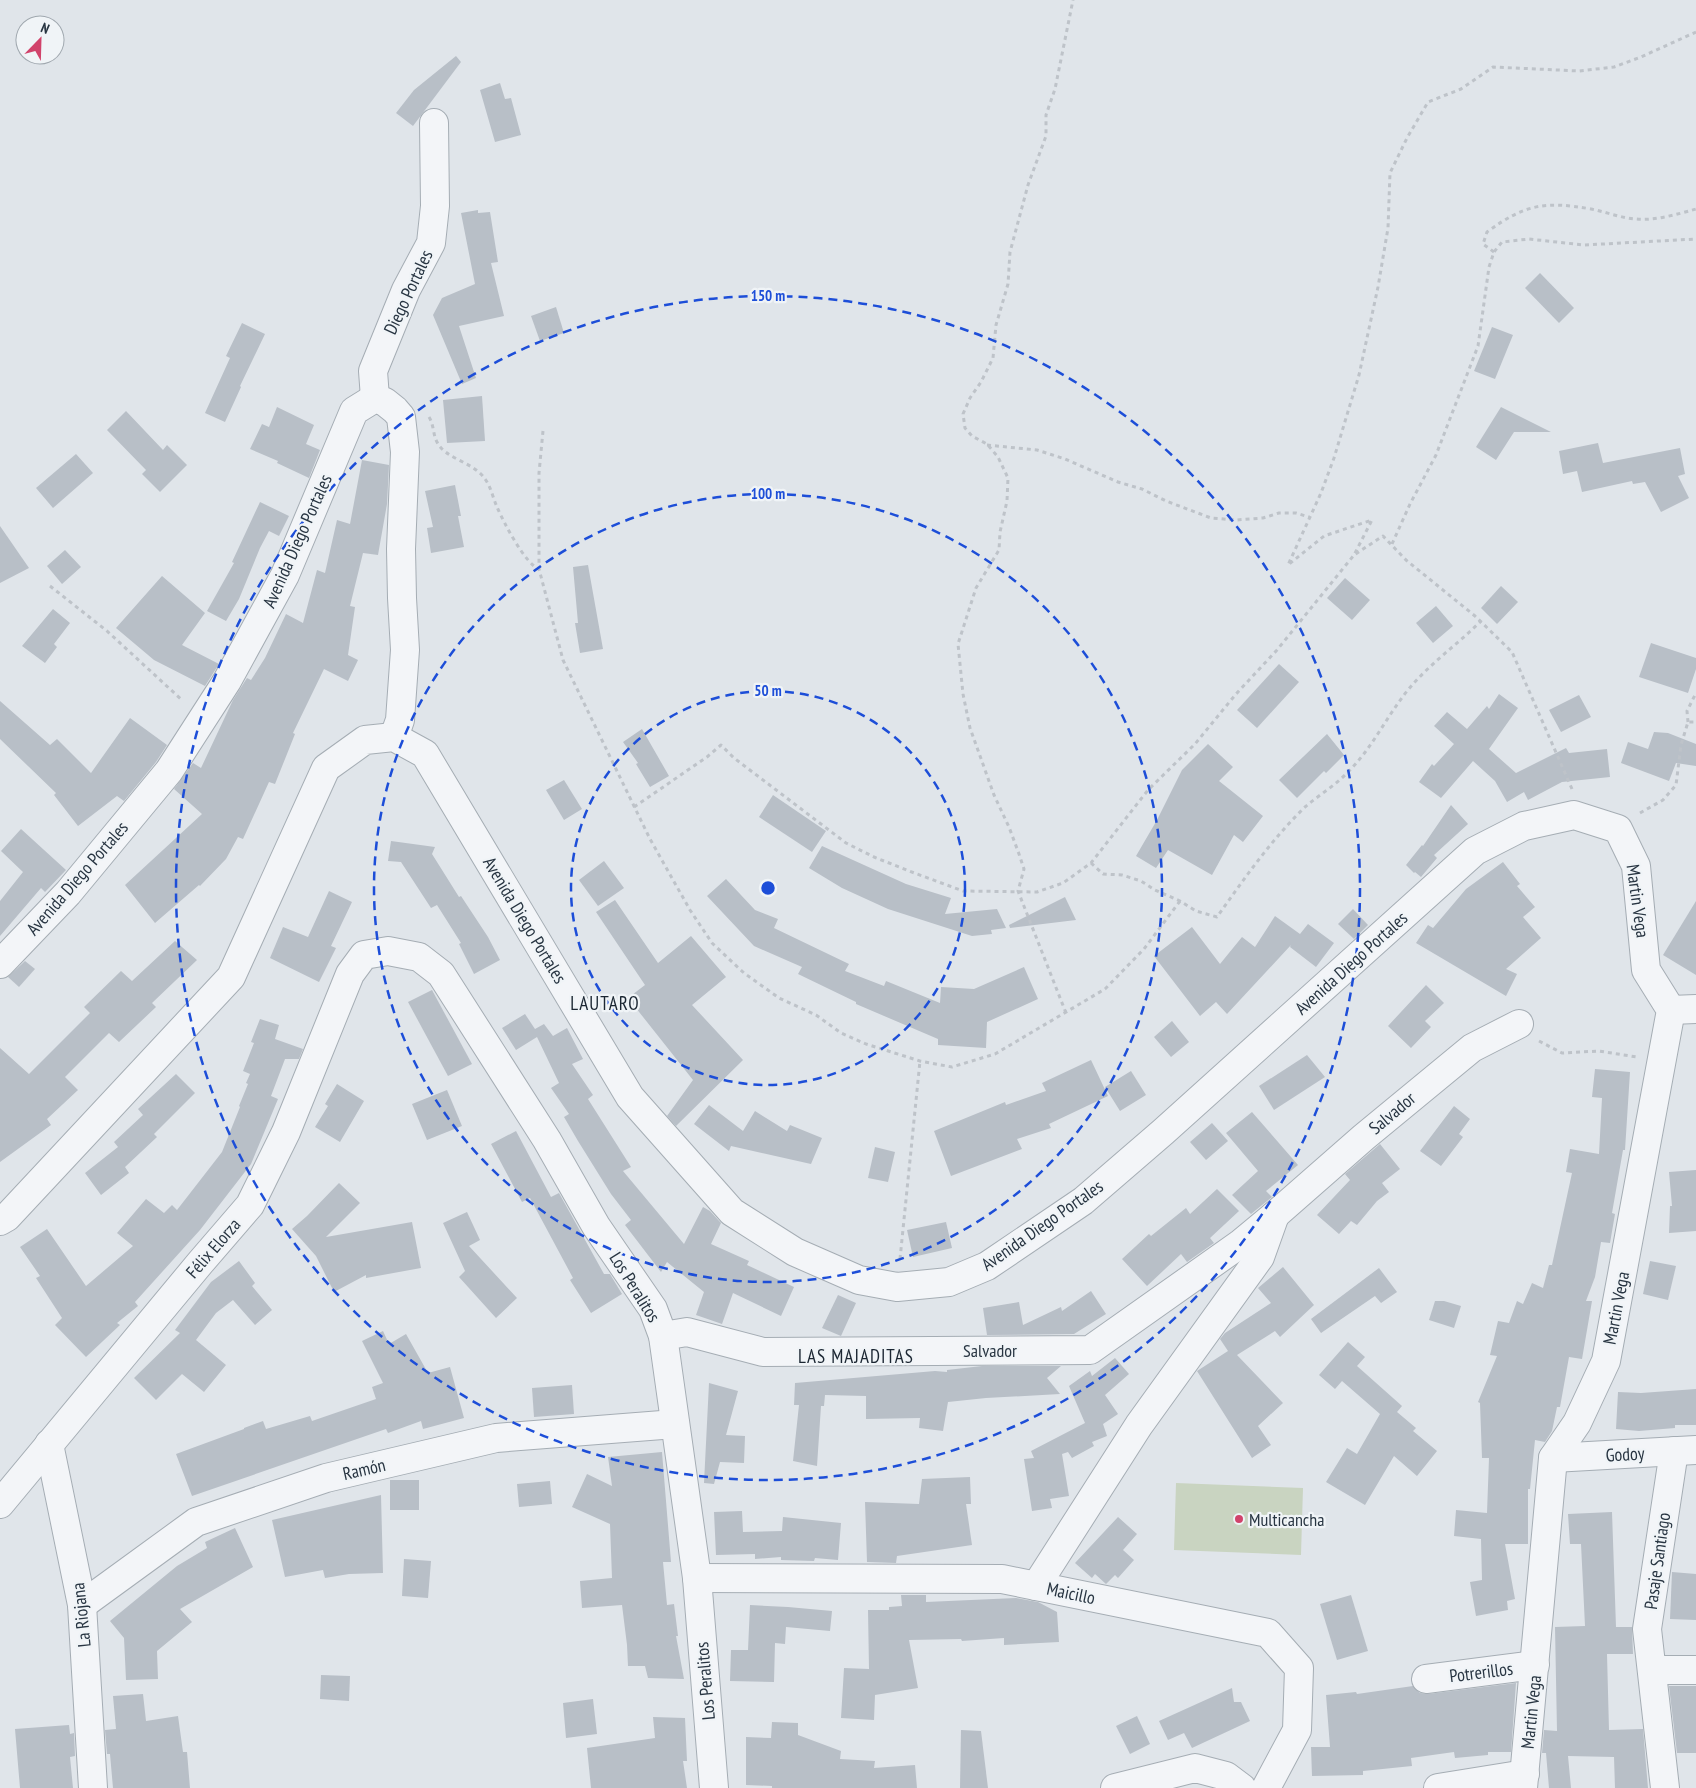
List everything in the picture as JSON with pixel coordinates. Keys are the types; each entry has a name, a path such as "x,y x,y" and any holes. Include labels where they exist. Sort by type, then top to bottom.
{"street":[{"name":"Diego Portales","path":"375,398 373,371 406,290 431,243 435,206 434,123"},
{"path":"0,1221 7,1217 231,977 326,768 365,740 394,737 400,720 405,650 401,549 405,452 401,417 396,410 375,398"},
{"name":"Avenida Diego Portales","path":"0,964 74,885 168,771 204,717 227,681 285,575 354,410 375,398"},
{"name":"Avenida Diego Portales","path":"394,737 426,754 630,1096 732,1212 795,1252 859,1280 897,1287 949,1282 987,1266 1083,1201 1171,1125 1475,851 1524,826 1574,815"},
{"path":"1574,815 1618,829"},
{"name":"Martin Vega","path":"1524,1781 1554,1458 1577,1423 1606,1361 1662,1062 1684,1010 1646,970 1636,866 1618,829"},
{"name":"Los Peralitos","path":"364,955 388,950 419,957 441,974 547,1140 596,1226 653,1310 664,1336 697,1578 714,1788"},
{"name":"Félix Elorza","path":"0,1504 48,1444 250,1205 286,1132 350,974 364,955"},
{"name":"Salvador","path":"664,1336 686,1332 763,1352 1090,1350 1240,1244 1364,1136 1472,1048 1519,1024"},
{"name":"Salvador","path":"1036,1586 1139,1425 1260,1257 1275,1215"},
{"name":"Ramón","path":"82,1605 196,1522 326,1478 496,1438 675,1424"},
{"name":"La Riojana","path":"48,1444 82,1605 94,1788"},
{"name":"Godoy","path":"1554,1458 1685,1451"},
{"name":"Pasaje Santiago","path":"1665,1788 1647,1629 1685,1451"},
{"name":"Maicillo","path":"697,1578 1002,1579 1268,1633 1299,1668 1297,1730 1266,1788"},
{"name":"Potrerillos","path":"1426,1679 1535,1665"},
{"path":"1652,1670 1696,1670"},
{"path":"1115,1788 1195,1768 1226,1776 1242,1788"},
{"path":"1438,1788 1524,1781"}],"path":[{"path":"1073,0 1055,89 1046,115 1046,136 1028,184 1010,252 1008,284 996,325 993,358 963,414 965,428 972,436 987,444 1037,450 1064,459 1118,482 1142,489 1166,501 1212,518 1236,520 1263,518 1279,513 1296,513 1309,517"},
{"path":"634,807 707,757 721,745 734,758 846,843 874,857 963,891 1037,892 1063,884 1091,863 1148,790 1195,744 1236,694 1277,650 1354,555 1372,520 1324,536 1288,565 1321,493 1334,458 1359,375 1388,228 1390,173 1407,138 1428,102 1461,89 1493,67 1579,71 1614,67 1696,32"},
{"path":"1494,252 1483,244 1487,232 1519,211 1535,206 1557,205 1591,209 1636,220 1696,209"},
{"path":"1392,544 1436,454 1478,346 1485,290 1494,252 1502,242 1529,239 1584,245 1696,239"},
{"path":"401,417 406,410 413,406 424,409 432,421 437,443 449,455 474,467 485,479 497,507 519,547 534,567 539,569"},
{"path":"543,431 539,473 539,569 563,660 650,839 690,910 712,942 744,973 779,998 816,1015 841,1033 866,1044 920,1061 952,1067 995,1054 1105,988 1144,949 1180,901"},
{"path":"987,444 998,457 1008,478 1007,501 1000,532 999,550 976,588 958,644 959,666 970,728 994,795 1009,827 1024,869 1018,891 1066,1012"},
{"path":"1354,555 1383,536 1406,560 1450,594 1512,652 1570,782 1575,799 1574,815"},
{"path":"50,586 107,631 179,698 204,717"},
{"path":"1091,863 1103,874 1122,875 1141,881 1196,911 1217,916 1270,844 1305,807 1349,772 1377,736 1404,695 1426,670 1481,621"},
{"path":"1618,829 1626,820 1663,800 1676,785 1681,745 1688,722 1687,711 1696,693"},
{"path":"1688,722 1696,722"},
{"path":"1519,1024 1539,1041 1562,1053 1599,1051 1662,1062"},
{"path":"897,1287 920,1061"}],"green space":[{"name":"Multicancha","path":"1176,1483 1303,1488 1301,1555 1174,1550"}],"building":[{"path":"456,56 461,62 413,126 396,113 414,90"},
{"path":"500,83 505,99 511,98 521,135 495,142 480,90"},
{"path":"478,210 478,213 490,212 498,262 491,263 504,316 459,326 476,378 462,384 433,315 442,298 475,284 461,213"},
{"path":"1540,273 1574,308 1559,323 1525,288"},
{"path":"556,307 564,333 540,341 531,316"},
{"path":"242,323 265,334 225,422 205,413 230,358 226,356"},
{"path":"1492,327 1513,335 1495,379 1474,371"},
{"path":"482,396 485,441 447,443 443,400"},
{"path":"277,407 314,425 306,444 320,450 309,478 277,463 278,461 250,449 262,424 269,427"},
{"path":"1501,407 1551,432 1514,432 1496,460 1476,447"},
{"path":"126,411 163,450 167,445 187,465 160,492 142,474 146,470 107,430"},
{"path":"1598,443 1603,463 1680,448 1685,474 1678,476 1689,498 1661,512 1645,482 1633,484 1632,481 1582,492 1577,471 1563,474 1559,451"},
{"path":"76,454 93,473 53,508 36,488"},
{"path":"362,460 389,465 387,504 378,555 363,553 350,606 355,607 348,655 358,660 348,681 324,669 293,733 295,734 275,784 269,782 243,839 238,837 226,859 200,886 155,923 125,885 202,814 174,789 193,763 201,768 233,700 247,678 251,680 265,658 286,614 303,623 317,570 325,573 337,520 350,524"},
{"path":"455,485 464,547 431,553 427,528 433,527 425,491"},
{"path":"260,502 289,516 279,536 269,531 239,599 226,621 207,611 234,563 232,562"},
{"path":"0,526 29,568 0,583"},
{"path":"65,550 81,567 62,584 47,566"},
{"path":"588,565 603,649 580,653 575,623 578,623 573,567"},
{"path":"162,576 205,613 182,645 219,664 205,686 154,660 116,628"},
{"path":"1345,578 1370,600 1352,620 1327,598"},
{"path":"1501,586 1518,602 1497,624 1481,608"},
{"path":"1436,606 1453,626 1433,643 1416,623"},
{"path":"53,609 70,623 54,644 57,647 45,663 22,646"},
{"path":"1651,643 1696,658 1696,669 1688,693 1639,677"},
{"path":"1279,664 1299,682 1257,728 1237,710"},
{"path":"1499,694 1518,708 1489,749 1516,773 1566,748 1569,753 1607,749 1610,777 1562,782 1528,800 1524,792 1507,802 1495,781 1473,761 1441,798 1419,782 1432,764 1434,766 1454,744 1434,726 1447,712 1467,729 1487,706 1489,709"},
{"path":"1579,695 1591,717 1561,732 1549,710"},
{"path":"0,701 50,745 57,739 91,773 130,718 167,745 156,762 124,801 117,796 78,826 54,795 56,793 0,739"},
{"path":"642,729 669,776 650,787 636,764 638,763 623,742"},
{"path":"1654,732 1668,733 1696,744 1696,766 1676,763 1669,781 1621,763 1628,742 1648,749"},
{"path":"1327,734 1344,755 1326,773 1324,771 1297,798 1279,780"},
{"path":"1208,744 1233,767 1219,781 1263,816 1243,842 1234,835 1212,875 1168,850 1156,868 1136,856 1157,820 1182,770"},
{"path":"564,780 582,809 564,820 546,790"},
{"path":"773,795 826,831 812,852 759,817"},
{"path":"1451,805 1468,824 1434,855 1437,858 1421,877 1406,865 1423,846"},
{"path":"21,829 66,870 45,892 41,888 0,936 0,901 23,872 1,851"},
{"path":"391,841 435,847 432,854 459,897 461,896 488,937 500,960 474,974 459,944 461,943 437,905 431,908 401,862 388,861"},
{"path":"822,846 906,884 951,898 945,914 997,909 1006,928 991,930 992,934 972,936 888,909 842,888 809,868"},
{"path":"604,861 624,888 598,906 579,880"},
{"path":"1503,862 1520,884 1517,886 1535,907 1523,917 1541,938 1506,969 1517,974 1506,996 1416,943 1428,925 1433,928 1466,889"},
{"path":"726,879 755,910 778,919 774,928 849,964 845,971 884,986 886,981 940,1003 941,987 974,989 1024,967 1038,999 987,1022 986,1048 938,1045 938,1039 856,1004 856,1002 798,974 802,967 754,946 707,896"},
{"path":"329,891 352,902 331,946 336,948 319,982 270,958 283,927 308,937"},
{"path":"1065,897 1076,920 1010,928 1009,925"},
{"path":"615,900 658,963 691,936 726,977 692,1005 743,1060 676,1126 667,1116 693,1080 628,998 645,985 596,912"},
{"path":"1696,901 1696,975 1663,955"},
{"path":"1353,909 1368,925 1354,939 1338,924"},
{"path":"1275,916 1300,934 1308,924 1334,943 1316,967 1290,947 1291,945 1227,1014 1216,1002 1200,1016 1154,956 1192,927 1220,964 1242,937 1255,947"},
{"path":"175,941 197,960 152,1003 156,1007 119,1042 109,1033 65,1077 78,1090 47,1119 51,1125 0,1162 0,1048 29,1074 90,1013 84,1007 121,971 132,981"},
{"path":"25,961 35,969 19,987 8,977"},
{"path":"1426,985 1444,1003 1425,1021 1431,1027 1411,1048 1388,1026"},
{"path":"432,990 472,1064 448,1076 408,1002"},
{"path":"525,1014 535,1029 544,1024 553,1036 567,1028 583,1059 572,1064 593,1095 588,1099 631,1167 623,1171 684,1244 703,1207 710,1211 721,1223 711,1244 749,1261 747,1265 794,1287 781,1316 733,1293 722,1324 696,1315 704,1292 667,1262 661,1272 625,1225 631,1220 611,1194 564,1117 569,1114 551,1088 559,1083 537,1037 516,1050 502,1028"},
{"path":"260,1019 279,1025 275,1039 303,1049 299,1059 285,1059 271,1096 278,1099 251,1164 200,1230 135,1302 138,1306 117,1323 120,1325 86,1357 55,1325 62,1318 36,1278 40,1276 20,1247 47,1229 86,1286 133,1246 117,1233 146,1199 164,1213 172,1205 177,1210 222,1152 248,1084 246,1083 250,1074 243,1071 254,1043 251,1042"},
{"path":"1172,1021 1189,1042 1171,1057 1154,1037"},
{"path":"1307,1055 1325,1077 1274,1110 1259,1086"},
{"path":"1091,1060 1108,1096 1049,1124 1051,1128 1017,1139 1022,1149 951,1176 934,1131 1005,1102 1006,1105 1046,1091 1042,1083"},
{"path":"1595,1069 1630,1072 1625,1150 1623,1150 1612,1213 1615,1214 1610,1243 1601,1242 1595,1277 1586,1301 1592,1301 1582,1359 1569,1357 1560,1407 1557,1407 1552,1431 1545,1442 1535,1440 1530,1489 1528,1489 1528,1544 1505,1544 1515,1599 1507,1601 1508,1610 1476,1616 1470,1582 1482,1580 1481,1539 1454,1536 1456,1510 1487,1513 1489,1458 1482,1458 1480,1403 1478,1402 1497,1356 1490,1355 1498,1321 1509,1323 1517,1301 1523,1304 1532,1283 1543,1288 1549,1265 1552,1265 1572,1173 1566,1172 1570,1149 1599,1154 1602,1098 1592,1097"},
{"path":"1131,1071 1146,1095 1120,1111 1105,1087"},
{"path":"176,1074 195,1093 154,1134 157,1137 125,1167 129,1173 101,1195 85,1173 118,1147 114,1142 143,1115 138,1109"},
{"path":"337,1084 364,1101 340,1142 315,1127 328,1106 325,1104"},
{"path":"447,1090 462,1126 427,1140 412,1104"},
{"path":"709,1105 743,1131 755,1111 787,1131 790,1125 822,1138 811,1164 731,1146 729,1151 694,1124"},
{"path":"1454,1106 1470,1119 1459,1134 1463,1137 1441,1166 1420,1151"},
{"path":"1252,1112 1298,1165 1266,1191 1272,1197 1251,1214 1232,1195 1258,1171 1226,1133"},
{"path":"1212,1123 1228,1141 1206,1160 1190,1142"},
{"path":"516,1131 551,1197 559,1193 604,1274 610,1274 622,1294 591,1313 570,1280 573,1278 530,1198 522,1202 491,1144"},
{"path":"1380,1144 1400,1169 1382,1183 1389,1192 1377,1201 1357,1225 1351,1221 1339,1234 1317,1215 1350,1180 1345,1174"},
{"path":"875,1147 895,1152 888,1182 868,1178"},
{"path":"1696,1170 1696,1231 1669,1233 1670,1206 1672,1206 1669,1172"},
{"path":"339,1183 360,1203 326,1237 412,1222 421,1268 366,1278 366,1275 334,1292 316,1256 292,1229"},
{"path":"1217,1189 1239,1211 1210,1238 1214,1243 1187,1262 1181,1254 1147,1286 1122,1259 1149,1234 1151,1236 1186,1208 1190,1214"},
{"path":"467,1212 480,1240 469,1246 517,1298 496,1318 459,1277 465,1271 443,1223"},
{"path":"946,1222 952,1248 913,1257 907,1230"},
{"path":"239,1261 255,1283 252,1286 272,1310 255,1325 233,1300 216,1313 196,1340 226,1365 204,1392 182,1374 156,1400 134,1378 180,1333 175,1330 211,1282"},
{"path":"1650,1261 1676,1266 1668,1300 1643,1294"},
{"path":"1283,1267 1314,1305 1280,1337 1275,1331 1237,1355 1283,1403 1258,1426 1271,1445 1252,1458 1197,1371 1228,1351 1220,1339 1225,1333 1271,1303 1258,1288"},
{"path":"1379,1268 1397,1292 1381,1303 1375,1296 1321,1333 1311,1319"},
{"path":"1091,1291 1106,1314 1074,1334 987,1335 983,1308 1019,1302 1023,1325 1061,1307 1062,1311"},
{"path":"838,1295 856,1303 841,1336 822,1328"},
{"path":"1435,1301 1444,1301 1461,1306 1454,1328 1429,1320"},
{"path":"383,1331 389,1344 406,1334 428,1373 450,1367 464,1418 423,1429 421,1421 388,1433 386,1429 192,1496 176,1454 263,1421 266,1429 310,1416 312,1421 376,1399 372,1387 383,1383 362,1341"},
{"path":"1348,1342 1365,1357 1357,1366 1402,1406 1397,1412 1416,1428 1413,1431 1437,1451 1417,1476 1394,1456 1365,1505 1326,1482 1347,1448 1357,1454 1380,1414 1342,1381 1335,1389 1319,1375"},
{"path":"1115,1358 1129,1374 1105,1395 1118,1414 1103,1424 1107,1436 1092,1442 1094,1446 1072,1458 1068,1452 1062,1454 1069,1496 1050,1499 1052,1508 1032,1511 1024,1459 1034,1458 1031,1451 1085,1423 1069,1386 1090,1371 1092,1376"},
{"path":"982,1366 1061,1366 1047,1378 1060,1394 948,1402 943,1431 919,1428 920,1418 866,1419 866,1396 825,1395 824,1406 821,1406 817,1466 793,1461 799,1405 794,1405 795,1383 935,1371 947,1372 947,1370"},
{"path":"709,1383 738,1391 726,1435 745,1436 744,1463 720,1462 714,1484 704,1483"},
{"path":"572,1385 574,1414 534,1417 532,1388"},
{"path":"1696,1389 1696,1425 1675,1425 1675,1428 1639,1431 1616,1429 1618,1392 1641,1393"},
{"path":"662,1452 671,1562 663,1562 667,1605 674,1604 678,1636 676,1636 684,1679 648,1678 645,1666 628,1666 622,1605 582,1608 580,1581 612,1578 610,1524 572,1507 587,1474 612,1486 608,1457"},
{"path":"970,1477 971,1504 966,1504 972,1545 897,1556 896,1563 867,1562 865,1502 919,1504 922,1479"},
{"path":"390,1480 419,1480 419,1510 390,1510"},
{"path":"550,1481 552,1504 519,1507 517,1484"},
{"path":"381,1495 383,1573 349,1574 325,1578 323,1570 285,1577 272,1520"},
{"path":"742,1511 743,1532 782,1531 783,1517 841,1523 838,1560 815,1558 814,1561 781,1560 781,1557 755,1559 755,1554 716,1555 714,1512"},
{"path":"1612,1512 1616,1627 1632,1627 1633,1654 1607,1654 1609,1730 1643,1729 1648,1788 1615,1788 1614,1757 1568,1756 1571,1788 1549,1788 1546,1753 1542,1753 1544,1730 1557,1731 1555,1627 1585,1626 1581,1544 1570,1544 1568,1514"},
{"path":"1118,1517 1137,1534 1123,1550 1134,1560 1118,1578 1115,1575 1106,1584 1095,1574 1092,1578 1075,1563"},
{"path":"235,1528 253,1567 180,1609 192,1622 157,1651 158,1679 126,1680 124,1638 110,1621 177,1566 207,1548 205,1542"},
{"path":"404,1559 431,1561 428,1598 402,1596"},
{"path":"1672,1572 1696,1574 1696,1620 1670,1619"},
{"path":"901,1595 926,1595 926,1602 1016,1598 1038,1602 1057,1612 1059,1642 1004,1645 1004,1638 962,1641 961,1639 909,1640 918,1688 875,1695 874,1720 841,1718 844,1668 869,1669 868,1610 889,1610 889,1607 902,1606"},
{"path":"1351,1595 1368,1651 1337,1660 1320,1604"},
{"path":"750,1605 832,1611 830,1631 786,1627 785,1644 775,1643 774,1682 730,1681 731,1650 748,1650"},
{"path":"321,1675 350,1676 349,1701 320,1699"},
{"path":"1516,1683 1511,1752 1488,1752 1488,1755 1455,1758 1454,1752 1411,1758 1412,1766 1363,1771 1363,1775 1312,1776 1311,1747 1330,1747 1326,1695 1356,1692 1357,1694 1413,1686 1420,1693 1428,1694"},
{"path":"1669,1686 1696,1686 1696,1753 1677,1753"},
{"path":"1232,1688 1234,1702 1241,1702 1250,1721 1192,1748 1184,1733 1168,1740 1159,1721"},
{"path":"143,1694 146,1721 178,1716 183,1752 187,1752 190,1788 113,1788 110,1754 107,1754 105,1730 116,1729 113,1696"},
{"path":"593,1699 597,1734 566,1738 563,1703"},
{"path":"1137,1716 1150,1744 1130,1754 1116,1726"},
{"path":"653,1717 685,1718 687,1761 683,1761 687,1788 591,1788 587,1748 655,1738"},
{"path":"772,1722 798,1723 798,1735 841,1751 840,1759 875,1761 874,1768 915,1765 917,1788 772,1788 772,1786 746,1785 746,1737 771,1738"},
{"path":"69,1725 70,1734 74,1733 75,1756 70,1757 73,1788 20,1788 15,1729"},
{"path":"961,1730 981,1731 988,1788 960,1788"}],"place":[{"name":"Multicancha","path":"1239,1519"}],"district":[{"name":"LAUTARO","path":"605,1003"},
{"name":"LAS MAJADITAS","path":"856,1356"}]}
